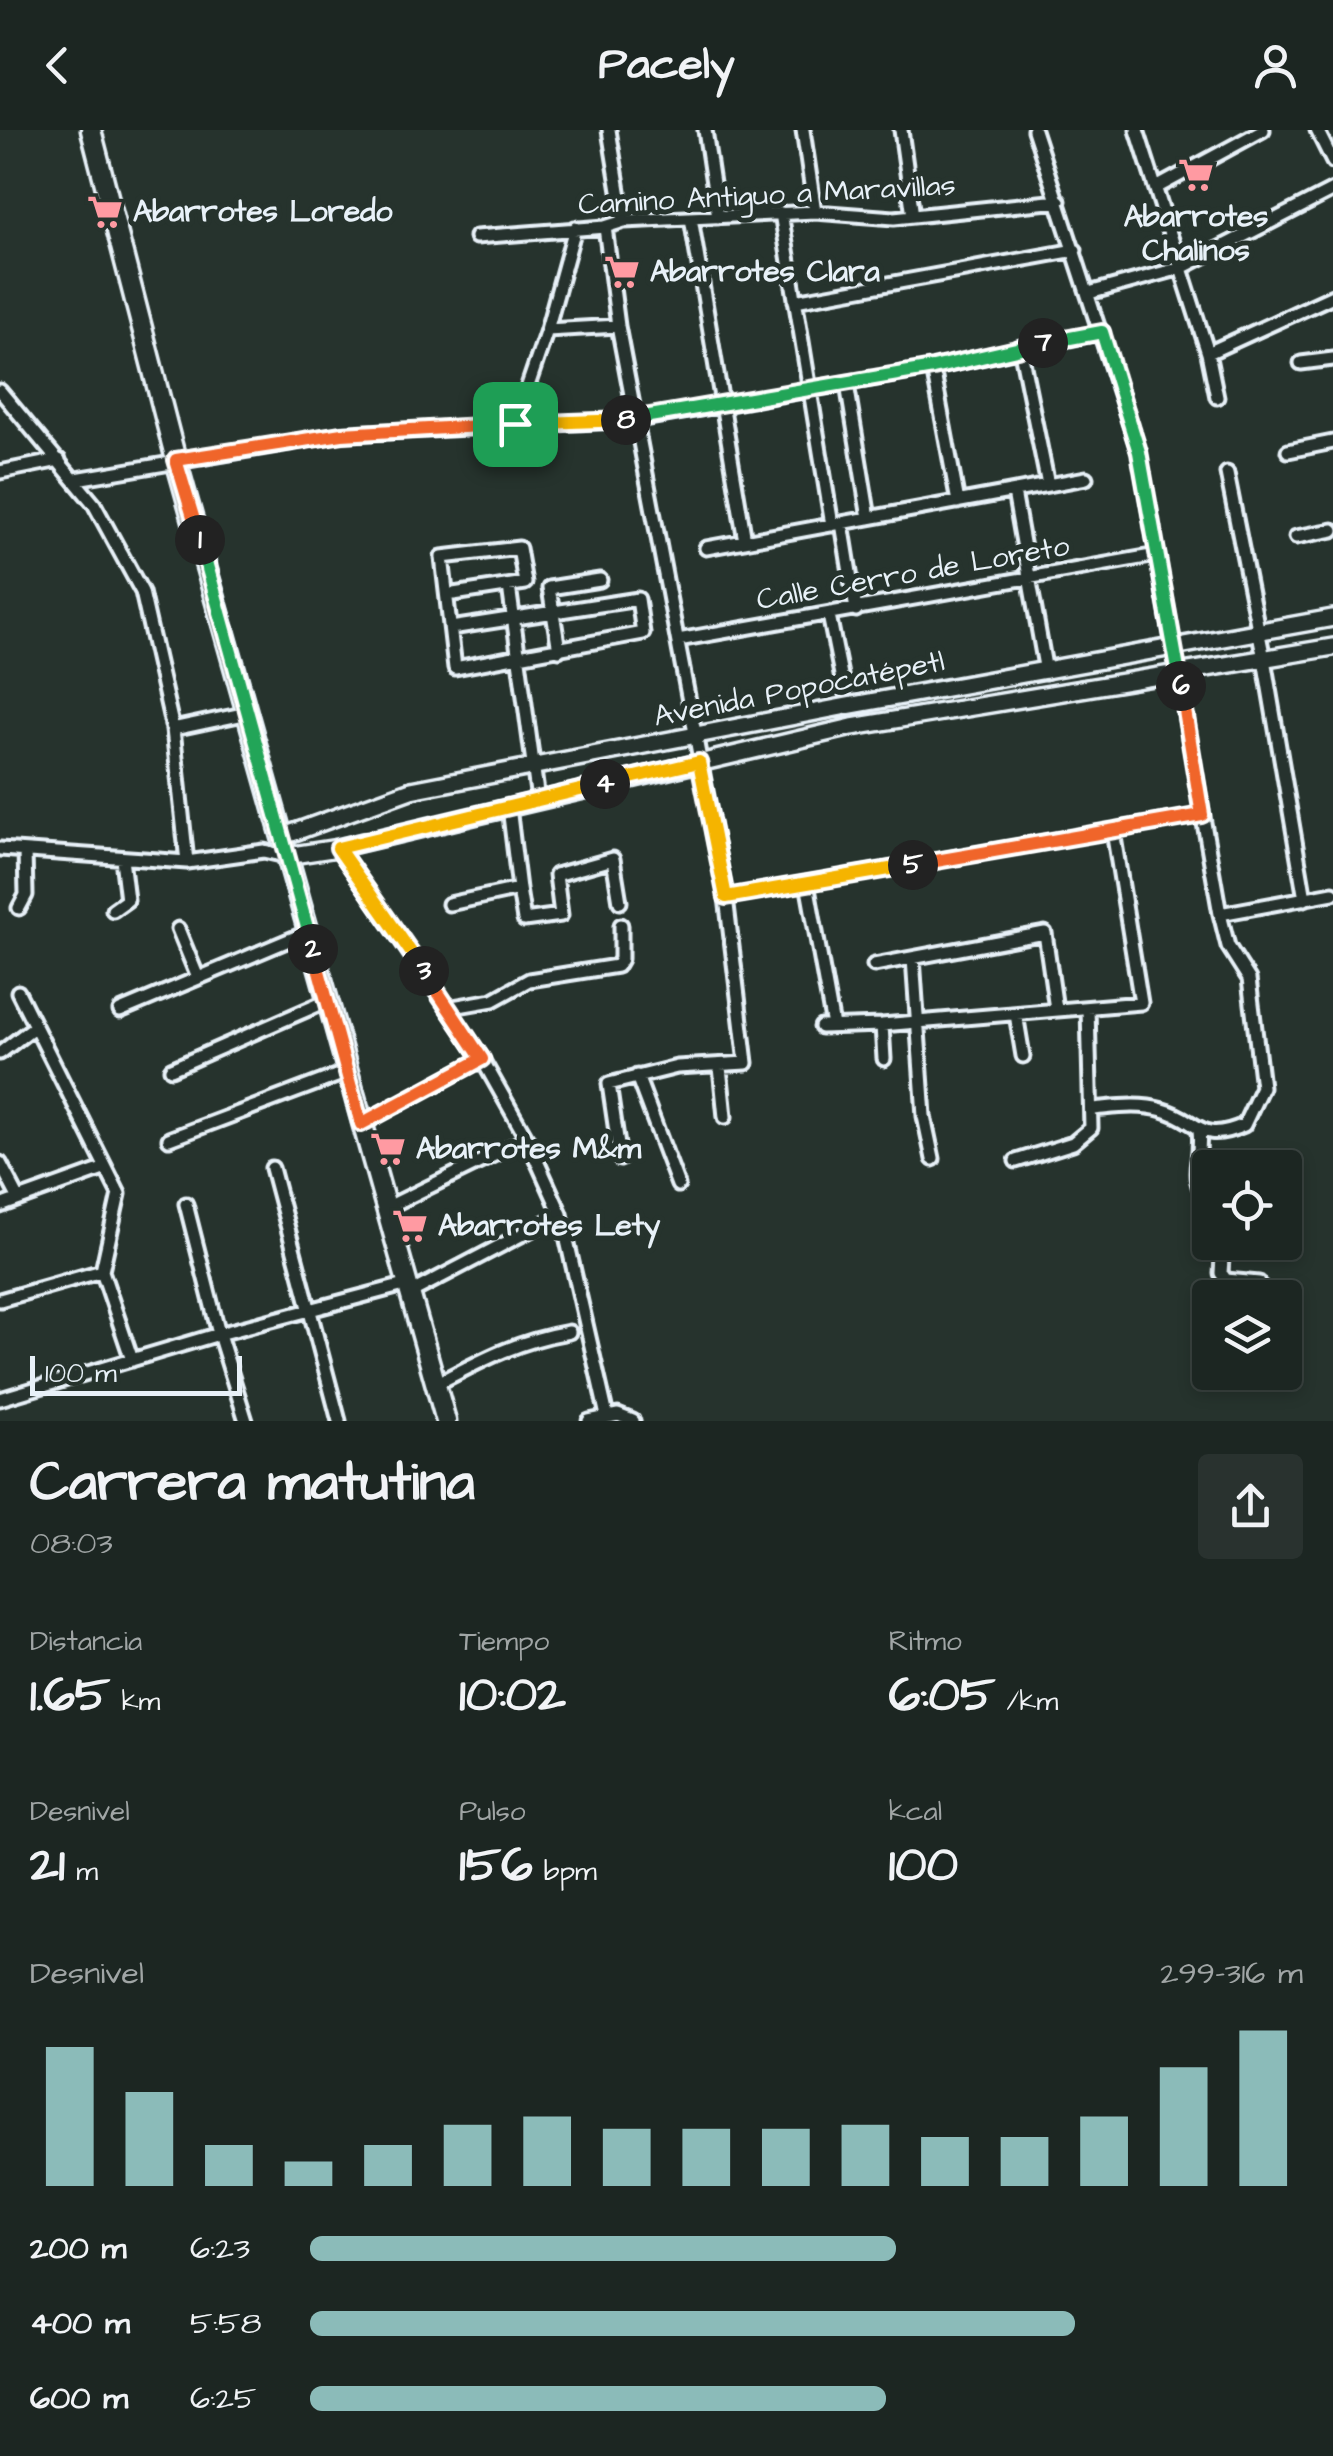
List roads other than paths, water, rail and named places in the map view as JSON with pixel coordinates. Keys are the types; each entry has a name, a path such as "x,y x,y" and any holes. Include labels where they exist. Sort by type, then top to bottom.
{"main road":[{"path":"91,130 176,460 446,1421"}],"street":[{"path":"610,130 624,221"},
{"path":"704,130 718,217"},
{"path":"804,130 815,212"},
{"path":"901,130 913,216"},
{"path":"1034,130 1139,452 1220,914 1228,946 1250,979 1262,1087 1244,1126 1224,1134 1199,1130 1168,1111 1136,1105 1092,1108"},
{"path":"1138,130 1208,353 1217,397"},
{"path":"1156,188 1263,130"},
{"path":"1317,130 1333,162"},
{"path":"1089,293 1181,268 1333,190"},
{"name":"Camino Antiguo a Maravillas","path":"476,236 604,227 624,221 781,213 913,216 1059,201"},
{"path":"781,213 809,389 856,610"},
{"path":"691,218 745,541"},
{"path":"604,227 618,326 726,897 746,1064 676,1067 609,1084 620,1159"},
{"path":"515,424 548,330 575,228"},
{"path":"796,300 1075,250"},
{"path":"1208,353 1333,296"},
{"path":"548,330 618,326"},
{"path":"76,479 342,434 638,420 933,368 1102,332"},
{"path":"1020,347 1048,485"},
{"path":"1301,364 1333,359"},
{"path":"933,368 958,502"},
{"path":"847,384 870,518"},
{"path":"0,391 94,504 142,592 173,730 187,862"},
{"path":"1288,451 1333,442"},
{"path":"0,472 59,460"},
{"path":"1227,474 1264,659 1304,898"},
{"path":"706,548 1086,478"},
{"path":"1014,492 1046,672"},
{"path":"1296,537 1333,530"},
{"path":"447,595 525,582 519,548 442,557 455,668 644,633 638,599 451,628"},
{"name":"Calle Cerro de Loreto","path":"678,640 1158,555"},
{"path":"558,650 549,588 600,580"},
{"path":"508,586 538,800"},
{"path":"829,615 844,690"},
{"name":"Avenida Popocatépetl","path":"284,846 312,828 411,790 1333,618"},
{"name":"Avenida Popocatépetl","path":"284,846 338,848 852,728 1333,647"},
{"path":"951,688 955,711"},
{"path":"173,730 248,713"},
{"path":"508,807 524,920 562,915 556,875 613,860 620,902"},
{"path":"726,897 1202,815"},
{"path":"312,828 317,850"},
{"path":"807,883 827,1026 1141,1004 1113,831"},
{"path":"0,849 187,862 284,846"},
{"path":"338,848 482,1059 527,1140 560,1214 607,1416"},
{"path":"19,908 26,894 25,851"},
{"path":"113,910 127,900 122,860"},
{"path":"450,904 520,889"},
{"path":"1220,914 1333,893"},
{"path":"447,1008 492,1000 529,980 617,966 622,959 621,925"},
{"path":"178,929 198,978"},
{"path":"120,1010 308,932"},
{"path":"874,966 1045,932 1056,1009"},
{"path":"914,958 924,1116 933,1159"},
{"path":"18,992 120,1194 102,1271 132,1360"},
{"path":"171,1069 327,1000"},
{"path":"1016,1161 1084,1136 1091,1128 1088,1008"},
{"path":"1016,1014 1023,1056"},
{"path":"882,1025 884,1059"},
{"path":"0,1053 34,1027"},
{"path":"361,1124 482,1059"},
{"path":"720,1067 724,1118"},
{"path":"169,1139 347,1072"},
{"path":"637,1076 678,1184"},
{"path":"1199,1130 1202,1150"},
{"path":"386,1208 527,1140"},
{"path":"0,1163 19,1199"},
{"path":"0,1206 106,1168"},
{"path":"272,1168 339,1421"},
{"path":"186,1204 246,1421"},
{"path":"0,1399 219,1334 409,1288 560,1214"},
{"path":"0,1300 102,1271"},
{"path":"436,1384 506,1348 569,1332"},
{"path":"590,1421 607,1416 633,1421"}],"place":[{"name":"Abarrotes Chalinos","path":"1196,175"},
{"name":"Abarrotes Loredo","path":"105,212"},
{"name":"Abarrotes Clara","path":"622,272"},
{"name":"Abarrotes M&m","path":"388,1149"},
{"name":"Abarrotes Lety","path":"410,1226"}]}
